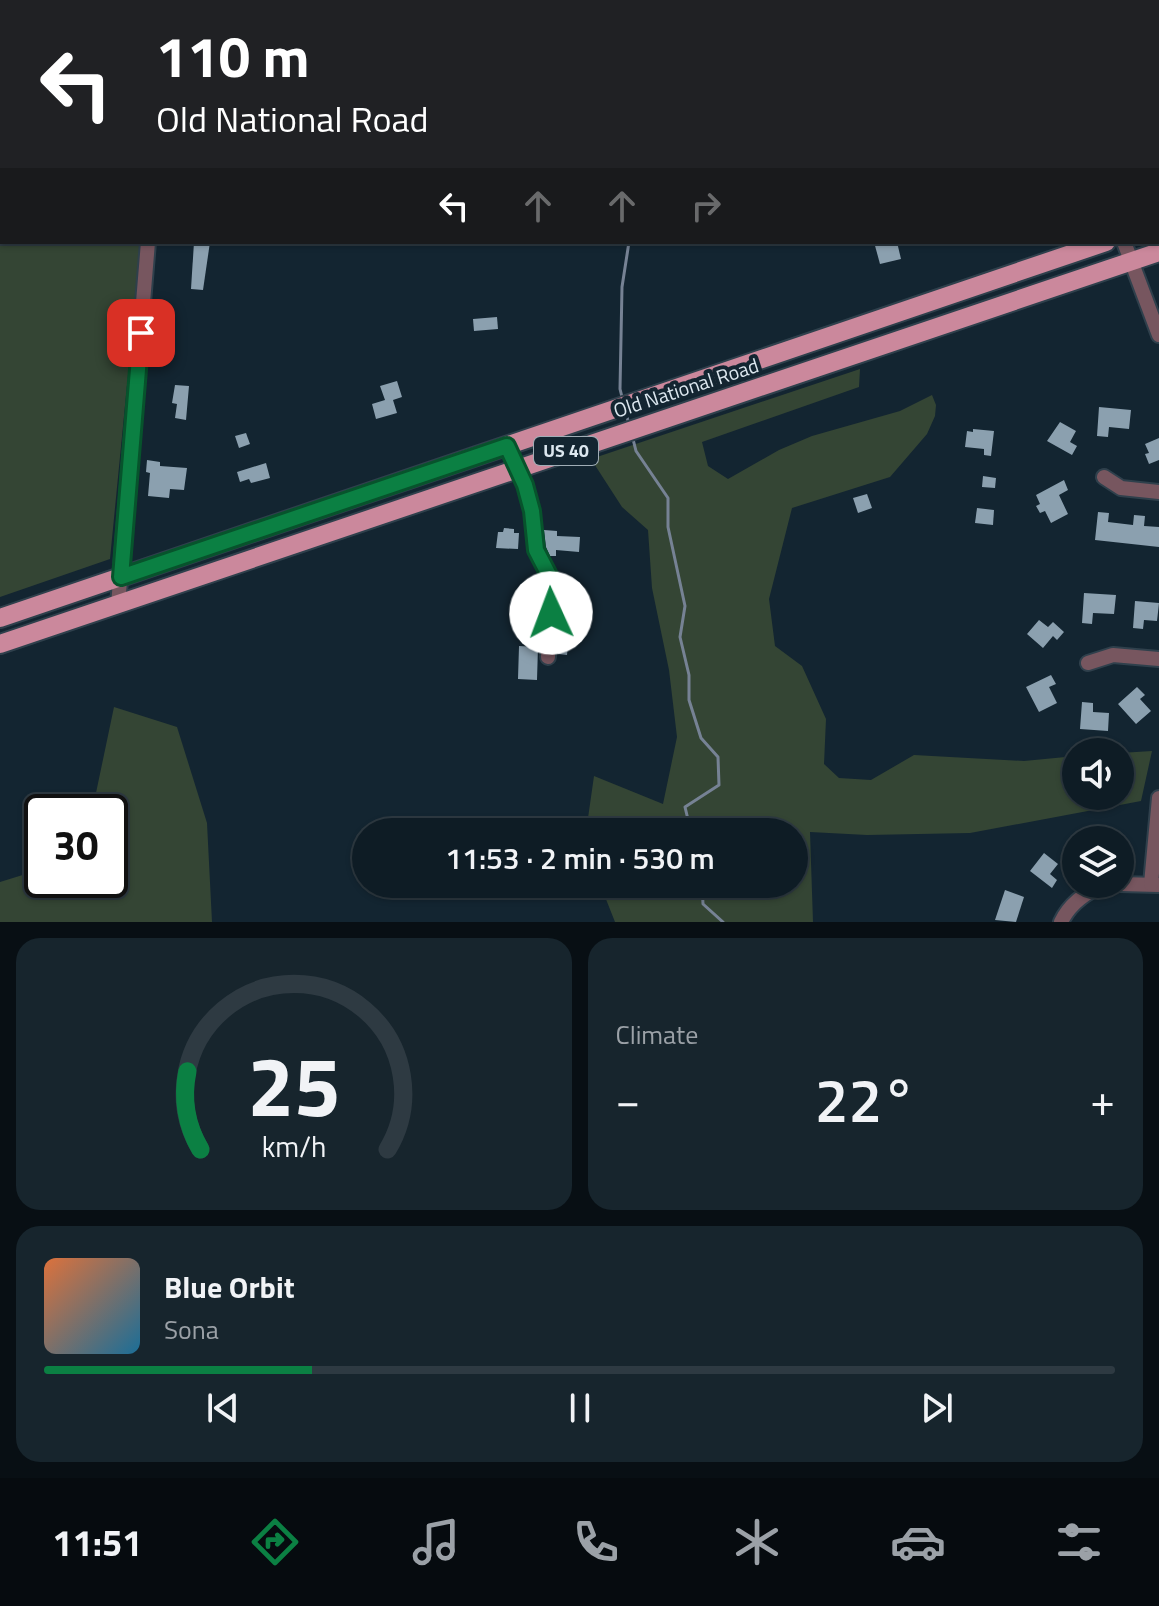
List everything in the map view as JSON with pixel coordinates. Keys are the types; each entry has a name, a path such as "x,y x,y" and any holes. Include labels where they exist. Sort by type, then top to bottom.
{"main road":[{"name":"Old National Road","path":"0,618 1100,244"},
{"name":"Old National Road","path":"0,644 1159,252"}],"street":[{"path":"118,605 148,244"},
{"path":"1125,244 1159,335"},
{"path":"507,446 532,511 536,550 551,579 548,657"},
{"path":"1104,477 1121,488 1159,492"},
{"path":"1088,663 1113,655 1159,659"},
{"path":"1134,884 1155,884 1159,798"},
{"path":"1061,922 1080,898"}],"green space":[{"path":"0,244 141,244 110,559 0,597"},
{"path":"860,369 859,387 702,442 708,466 728,479 779,450 812,436 900,411 932,395 936,405 935,416 927,434 890,477 792,508 769,599 775,646 802,666 826,719 824,764 839,778 871,780 914,755 1024,761 1062,757 1062,810 1093,810 970,833 867,835 810,832 813,922 615,922 606,898 808,898 808,818 588,818 594,776 663,804 677,737 669,670 652,588 648,530 622,507 591,459"},
{"path":"114,707 177,727 207,823 212,922 0,922 0,882 24,875 24,898 128,898 128,794 96,794"},
{"path":"1152,751 1141,801 1134,802 1134,752"}],"building":[{"path":"194,244 210,244 203,290 191,289"},
{"path":"875,244 897,244 901,259 880,264"},
{"path":"497,317 498,329 474,331 473,319"},
{"path":"397,381 402,397 393,400 397,413 376,419 372,404 385,400 380,386"},
{"path":"175,385 189,386 186,420 175,418 177,404 172,403"},
{"path":"1099,407 1131,410 1129,429 1109,427 1108,437 1097,436"},
{"path":"1060,422 1076,431 1070,442 1077,446 1072,455 1047,441"},
{"path":"973,429 994,431 991,456 984,455 984,449 965,447 967,431 973,432"},
{"path":"246,433 250,444 239,448 235,436"},
{"path":"1159,438 1159,460 1149,464 1145,444"},
{"path":"147,460 160,462 160,466 187,468 184,490 170,489 169,498 148,496 150,473 146,472"},
{"path":"266,463 270,478 251,483 249,479 240,482 237,472"},
{"path":"983,476 996,478 995,488 982,487"},
{"path":"1064,480 1068,490 1059,495 1068,514 1051,523 1045,511 1040,513 1036,506 1040,504 1036,495"},
{"path":"867,494 872,508 858,513 853,498"},
{"path":"977,508 994,510 993,525 975,523"},
{"path":"1098,512 1109,513 1108,522 1133,525 1134,515 1145,516 1144,526 1159,527 1159,547 1095,540"},
{"path":"504,528 519,533 518,549 496,548 498,532 503,532"},
{"path":"544,530 557,531 557,536 580,537 579,552 556,550 556,556 550,556"},
{"path":"1084,593 1116,595 1114,614 1093,613 1092,624 1082,623"},
{"path":"1135,601 1159,603 1157,621 1144,620 1143,629 1133,628"},
{"path":"1039,620 1048,627 1053,622 1064,632 1057,640 1053,636 1043,648 1027,634"},
{"path":"559,634 569,634 567,655 558,654"},
{"path":"519,646 538,647 537,680 518,679"},
{"path":"1051,675 1056,684 1049,687 1057,703 1039,712 1026,687"},
{"path":"1137,687 1145,695 1140,699 1151,711 1136,724 1118,704"},
{"path":"1082,702 1093,703 1093,712 1109,713 1108,731 1080,729"},
{"path":"1044,853 1058,864 1050,874 1057,880 1052,888 1030,871"},
{"path":"1005,890 1024,897 1016,922 995,920"}],"waterway":[{"path":"622,397 622,287 629,244"},
{"path":"626,412 628,421"},
{"path":"633,439 636,451 668,498 668,527 685,606 680,637 689,675 689,700 701,738 718,757 719,785 685,807 688,818"},
{"path":"703,898 703,904 723,922"}],"route":[{"path":"141,333 121,577 507,446 525,485 532,511 536,550 551,579 551,613"}]}
